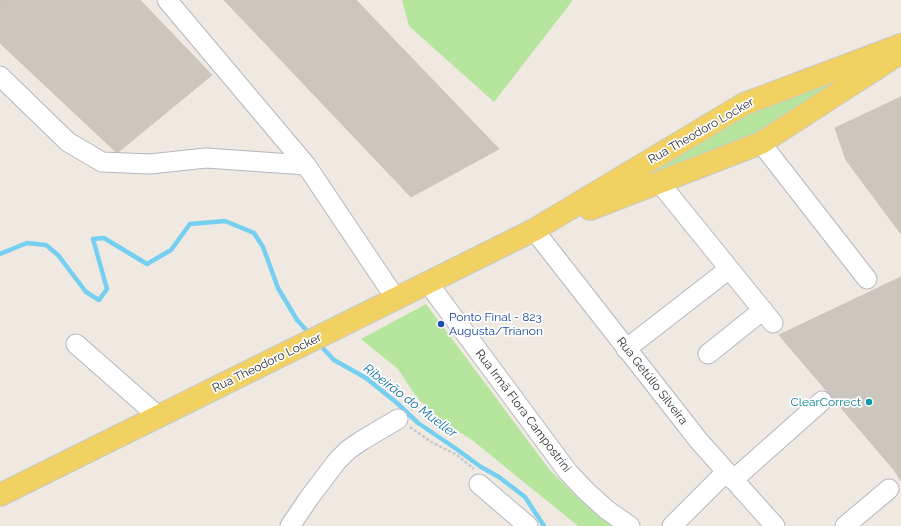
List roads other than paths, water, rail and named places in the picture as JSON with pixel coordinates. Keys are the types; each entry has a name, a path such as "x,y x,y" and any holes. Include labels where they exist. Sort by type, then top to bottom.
{"main road":[{"name":"Rua Theodoro Locker","path":"0,495 534,230 744,104 901,45"},
{"name":"Rua Theodoro Locker","path":"534,230 761,143 901,52"}],"street":[{"path":"167,0 306,165 396,299"},
{"path":"0,76 68,142 102,162 150,164 206,158 306,165"},
{"path":"761,143 867,279"},
{"path":"659,182 768,317 708,354"},
{"name":"Rua Getúlio Silveira","path":"534,230 699,441 775,526"},
{"path":"626,349 729,269"},
{"name":"Rua Irmã Flora Campostrini","path":"428,283 568,472 607,510 630,526"},
{"path":"76,344 159,417"},
{"path":"672,526 729,476 822,401"},
{"path":"290,526 337,461 348,450 398,419"},
{"path":"479,484 528,526"},
{"path":"845,526 889,489"}],"waterway":[{"name":"Ribeirão do Mueller","path":"0,254 27,243 46,245 58,255 86,292 99,300 107,289 93,239 104,238 147,264 171,250 190,224 225,221 254,233 263,247 278,288 297,320 310,334"},
{"name":"Ribeirão do Mueller","path":"319,344 334,360 366,378 397,403 418,423 481,467 499,477 525,497 544,526"}],"place":[{"name":"Ponto Final - 823 Augusta/Trianon","path":"441,324"},
{"name":"ClearCorrect","path":"869,402"}]}
